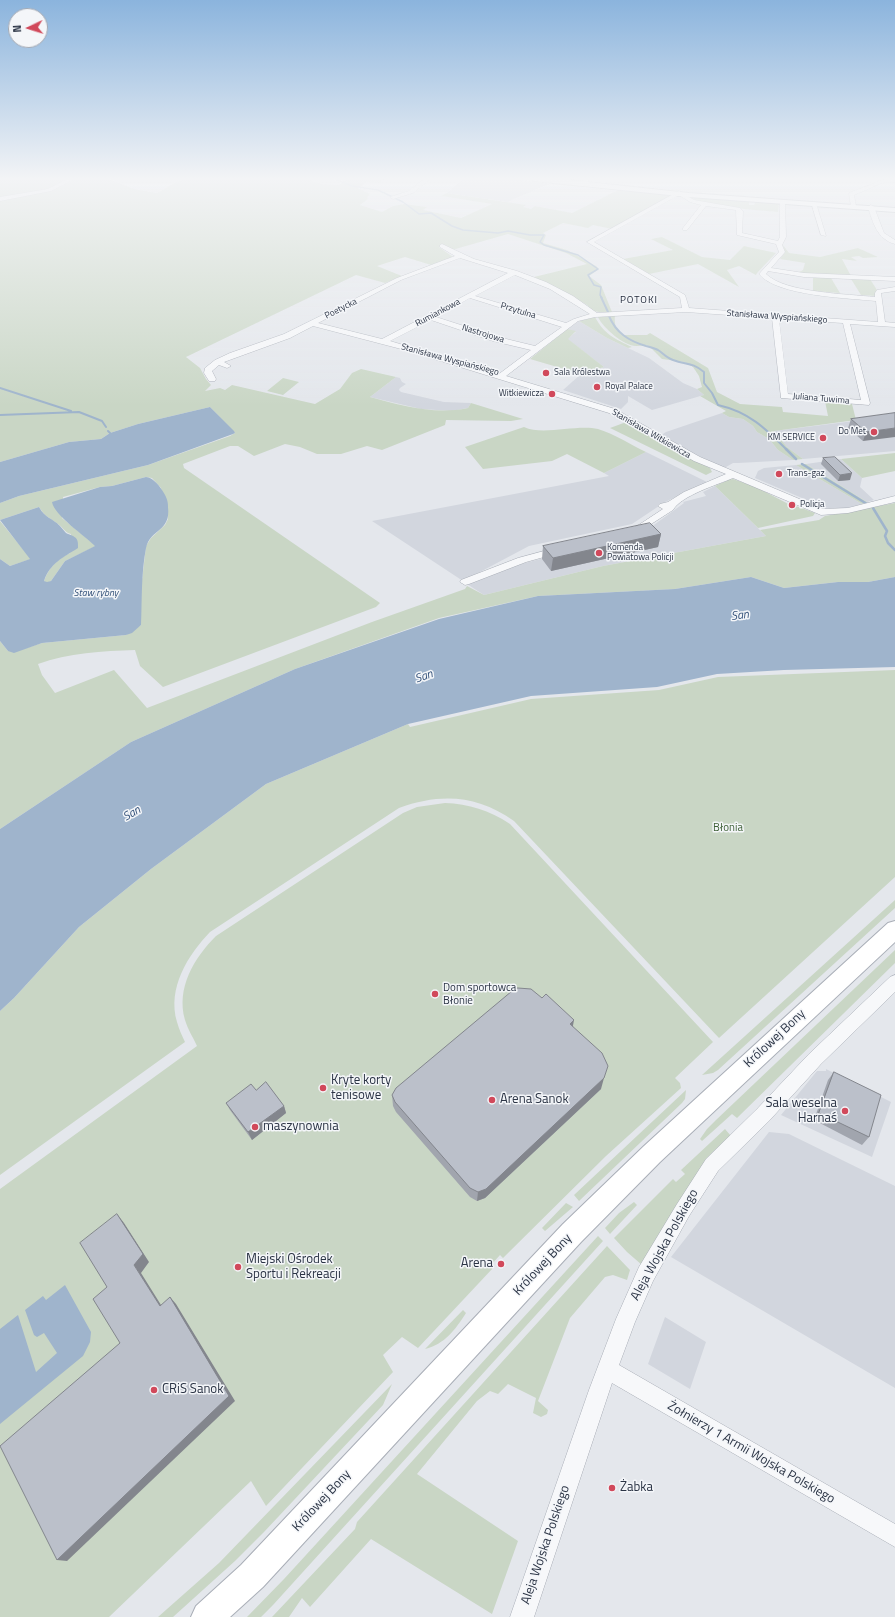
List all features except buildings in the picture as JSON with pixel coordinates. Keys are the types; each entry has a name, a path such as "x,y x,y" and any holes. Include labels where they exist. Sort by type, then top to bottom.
{"street":[{"path":"454,254 458,257 515,272 536,280 584,306 595,315"},
{"path":"611,254 683,296 686,310"},
{"path":"780,254 762,274 764,278 774,283 812,292 878,299"},
{"name":"Poetycka","path":"312,324 399,279 458,257"},
{"path":"768,269 804,275 895,279"},
{"name":"Rumiankowa","path":"383,342 515,272"},
{"path":"882,324 878,299 880,291 895,289"},
{"name":"Przytulna","path":"469,296 567,326"},
{"name":"Stanisława Wyspiańskiego","path":"312,324 383,342 501,376 576,320 595,315 686,310 895,325"},
{"name":"Nastrojowa","path":"430,317 496,339 537,349"},
{"name":"Juliana Tuwima","path":"775,317 784,396 866,403 846,322"},
{"path":"212,379 208,374 208,370 218,362 233,355 287,336 312,324"},
{"path":"218,362 227,366"},
{"name":"Stanisława Witkiewicza","path":"501,376 612,410 680,450 821,512 829,513 895,499"},
{"path":"625,533 640,530 670,508 671,504 687,494 732,474"},
{"path":"465,582 522,560 568,548"},
{"name":"Królowej Bony","path":"207,1617 252,1576 572,1233 652,1154 895,928"},
{"name":"Aleja Wojska Polskiego","path":"522,1617 607,1369 626,1319 646,1274 683,1210 712,1165 763,1115 815,1059 895,982"},
{"name":"Żołnierzy 1 Armii Wojska Polskiego","path":"607,1369 895,1536"}],"shaded area":[{"path":"579,321 607,338 649,358 683,383 697,389 704,395 652,410 628,396 628,402 621,409 563,390 581,374 604,367 567,339 576,332 567,329"},
{"path":"396,377 400,378 402,382 406,384 400,388 399,390 401,392 444,402 471,403 468,408 452,411 421,409 370,397"},
{"path":"895,412 895,451 803,459 787,447 774,431 870,419"},
{"path":"722,413 729,417 743,419 753,426 757,432 769,439 778,450 793,460 733,463 726,467 720,467 660,436 666,432"},
{"path":"646,452 707,482 665,502 632,524 529,546 463,581 372,521 609,476 604,473"},
{"path":"841,459 862,478 860,487 874,500 867,502 806,464"},
{"path":"796,465 862,504 834,509 823,507 755,478 758,471 764,468"},
{"path":"715,486 766,536 603,566 484,595 467,584 509,567 615,540 647,530 684,503 683,502 706,496 703,492"},
{"path":"826,1069 891,1102 872,1157 781,1115 817,1071 826,1071"},
{"path":"769,1132 789,1134 895,1186 895,1388 671,1257"},
{"path":"665,1317 706,1342 690,1389 648,1364"}],"green space":[{"path":"0,254 449,254 453,257 431,265 405,257 377,266 402,276 385,283 356,275 186,357 200,368 211,385 205,391 220,388 225,390 232,385 315,404 340,389 352,373 361,369 396,377 370,397 431,410 456,410 468,408 471,403 523,419 511,421 446,420 445,425 382,450 367,446 341,454 317,454 300,447 285,444 254,456 238,446 230,446 183,464 184,468 380,603 376,607 163,687 140,666 135,650 73,655 38,664 42,675 55,693 114,670 147,708 372,622 465,589 467,586 484,595 603,566 766,536 760,530 819,520 825,516 895,503 895,577 868,582 838,582 784,588 751,577 675,589 538,596 439,618 295,669 131,742 0,829 0,641 8,651 13,651 42,643 126,635 141,625 141,589 146,546 151,538 165,525 168,519 161,488 152,478 146,477 63,497 62,518 96,546 65,561 51,581 47,583 44,581 51,568 70,553 71,534 46,515 39,507 0,520 0,503 19,496 148,465 235,433 210,407 138,424 110,433 101,439 69,442 0,462"},
{"path":"569,254 575,254 599,269 589,276 601,285 612,312 593,311 587,305 568,294 534,277 587,264"},
{"path":"648,254 697,254 702,257 730,260 736,254 775,254 756,275 739,266 727,270 739,287 698,264 649,274 623,259"},
{"path":"783,254 820,257 831,254 872,254 878,257 851,257 857,261 842,259 851,276 797,273 803,270 805,263 780,259"},
{"path":"813,278 831,278 840,293 813,291"},
{"path":"851,279 870,279 877,290 876,296 861,295"},
{"path":"615,315 616,326 623,335 647,335 650,333 708,368 717,392 740,404 782,407 783,412 828,416 825,401 852,404 856,420 774,431 787,447 803,459 793,460 778,450 769,439 757,432 753,426 743,419 729,417 722,413 726,411 700,396 704,395 697,389 702,387 699,376 693,367 684,362 662,359 649,346 631,345 620,340 604,326 598,317"},
{"path":"595,317 606,332 632,347 628,348 607,338 579,321"},
{"path":"567,329 576,331 568,339 604,367 581,374 530,359"},
{"path":"283,378 299,382 283,395 267,391"},
{"path":"629,421 650,436 710,468 712,472 706,475 610,428"},
{"path":"524,427 541,430 580,428 598,429 646,452 604,473 567,454 552,461 483,469 465,447"},
{"path":"895,453 895,471 862,478 841,459"},
{"path":"806,464 867,502 862,504 796,465"},
{"path":"733,479 756,487 794,507 796,506 815,513 813,516 758,528 715,486"},
{"path":"0,521 31,559 10,566 0,559"},
{"name":"Błonia","path":"895,670 895,877 719,1038 514,821 500,812 472,802 458,799 429,800 399,808 210,932 187,962 177,985 175,1009 178,1025 185,1042 0,1175 0,1011 14,998 79,927 151,869 266,784 408,724 410,727 531,699 659,690 718,677"},
{"name":"Miejski Ośrodek Sportu i Rekreacji","path":"445,803 471,806 487,811 510,824 713,1042 675,1078 680,1083 681,1088 606,1156 503,1258 500,1255 491,1265 493,1268 418,1348 402,1337 383,1355 393,1372 266,1506 251,1481 109,1617 0,1617 0,1189 197,1046 185,1020 183,996 185,985 194,964 216,936 403,813 417,807"},
{"path":"895,900 895,908 718,1070 713,1073 702,1075"},
{"path":"895,950 895,963 737,1118 732,1114 702,1141 700,1139 716,1120"},
{"path":"686,1090 685,1099 682,1103 579,1201 574,1195"},
{"path":"725,1129 731,1136 642,1265 614,1238 673,1179 676,1182 685,1174 681,1170"},
{"path":"634,1202 637,1205 610,1234 605,1228 619,1213"},
{"path":"566,1203 573,1207 545,1231 542,1228"},
{"path":"598,1236 603,1241 273,1605 261,1617 247,1617 284,1579"},
{"path":"607,1246 630,1270 627,1280 613,1275 605,1277 570,1318 538,1401 548,1410 547,1414 541,1417 533,1413 536,1398 508,1384 498,1394 490,1391 477,1401 417,1474 518,1541 492,1614 371,1539 310,1607 302,1598 289,1617 272,1617 355,1529 357,1522"},
{"path":"463,1310 466,1313 449,1336 438,1344 425,1349"},
{"path":"392,1384 383,1405 235,1561 173,1617 158,1617 219,1563"}],"water":[{"path":"210,407 235,433 148,465 19,496 0,503 0,462 69,442 101,439 110,433 138,424"},
{"name":"Staw rybny","path":"146,477 155,482 165,494 168,502 168,515 163,526 148,542 146,548 142,577 141,625 132,633 126,635 42,643 14,653 8,651 0,641 0,559 10,566 30,559 0,520 39,507 46,516 57,523 66,533 77,539 78,548 54,565 44,581 51,581 65,561 95,546 58,513 52,502 100,487 112,486"},
{"name":"San","path":"751,577 784,588 838,582 868,582 895,577 895,667 784,670 717,674 657,687 531,696 408,724 266,784 151,869 79,927 14,998 0,1011 0,829 131,742 295,669 439,619 538,596 675,589"},
{"path":"65,1285 91,1332 90,1342 83,1356 0,1424 0,1329 18,1315 36,1372 57,1353 44,1333 37,1337 34,1335 25,1310 43,1296 46,1300"}],"waterway":[{"path":"576,254 598,269 588,275 594,285 601,287 600,295 602,298"},
{"path":"601,297 608,312"},
{"path":"609,316 619,332 629,339 654,348 666,357 678,362 692,365 704,372 704,383 712,393 718,405 739,412 756,422 787,450"},
{"path":"0,388 71,411"},
{"path":"0,415 79,412 102,421 106,427"},
{"path":"787,450 796,459"},
{"path":"802,464 867,504"},
{"path":"873,508 887,531 885,536 888,543 895,550"}],"place":[{"name":"Sala Królestwa","path":"546,373"},
{"name":"Royal Palace","path":"597,387"},
{"name":"Witkiewicza","path":"552,394"},
{"name":"Do Met","path":"874,432"},
{"name":"KM SERVICE","path":"823,438"},
{"name":"Trans-gaz","path":"779,474"},
{"name":"Policja","path":"792,505"},
{"name":"Komenda Powiatowa Policji","path":"599,553"},
{"name":"Dom sportowca Błonie","path":"435,994"},
{"name":"Kryte korty tenisowe","path":"323,1088"},
{"name":"Arena Sanok","path":"492,1100"},
{"name":"Sala weselna Harnaś","path":"845,1111"},
{"name":"maszynownia","path":"255,1127"},
{"name":"Arena","path":"501,1264"},
{"name":"Miejski Ośrodek Sportu i Rekreacji","path":"238,1267"},
{"name":"CRiS Sanok","path":"154,1390"},
{"name":"Żabka","path":"612,1488"}],"district":[{"name":"POTOKI","path":"639,301"}]}
